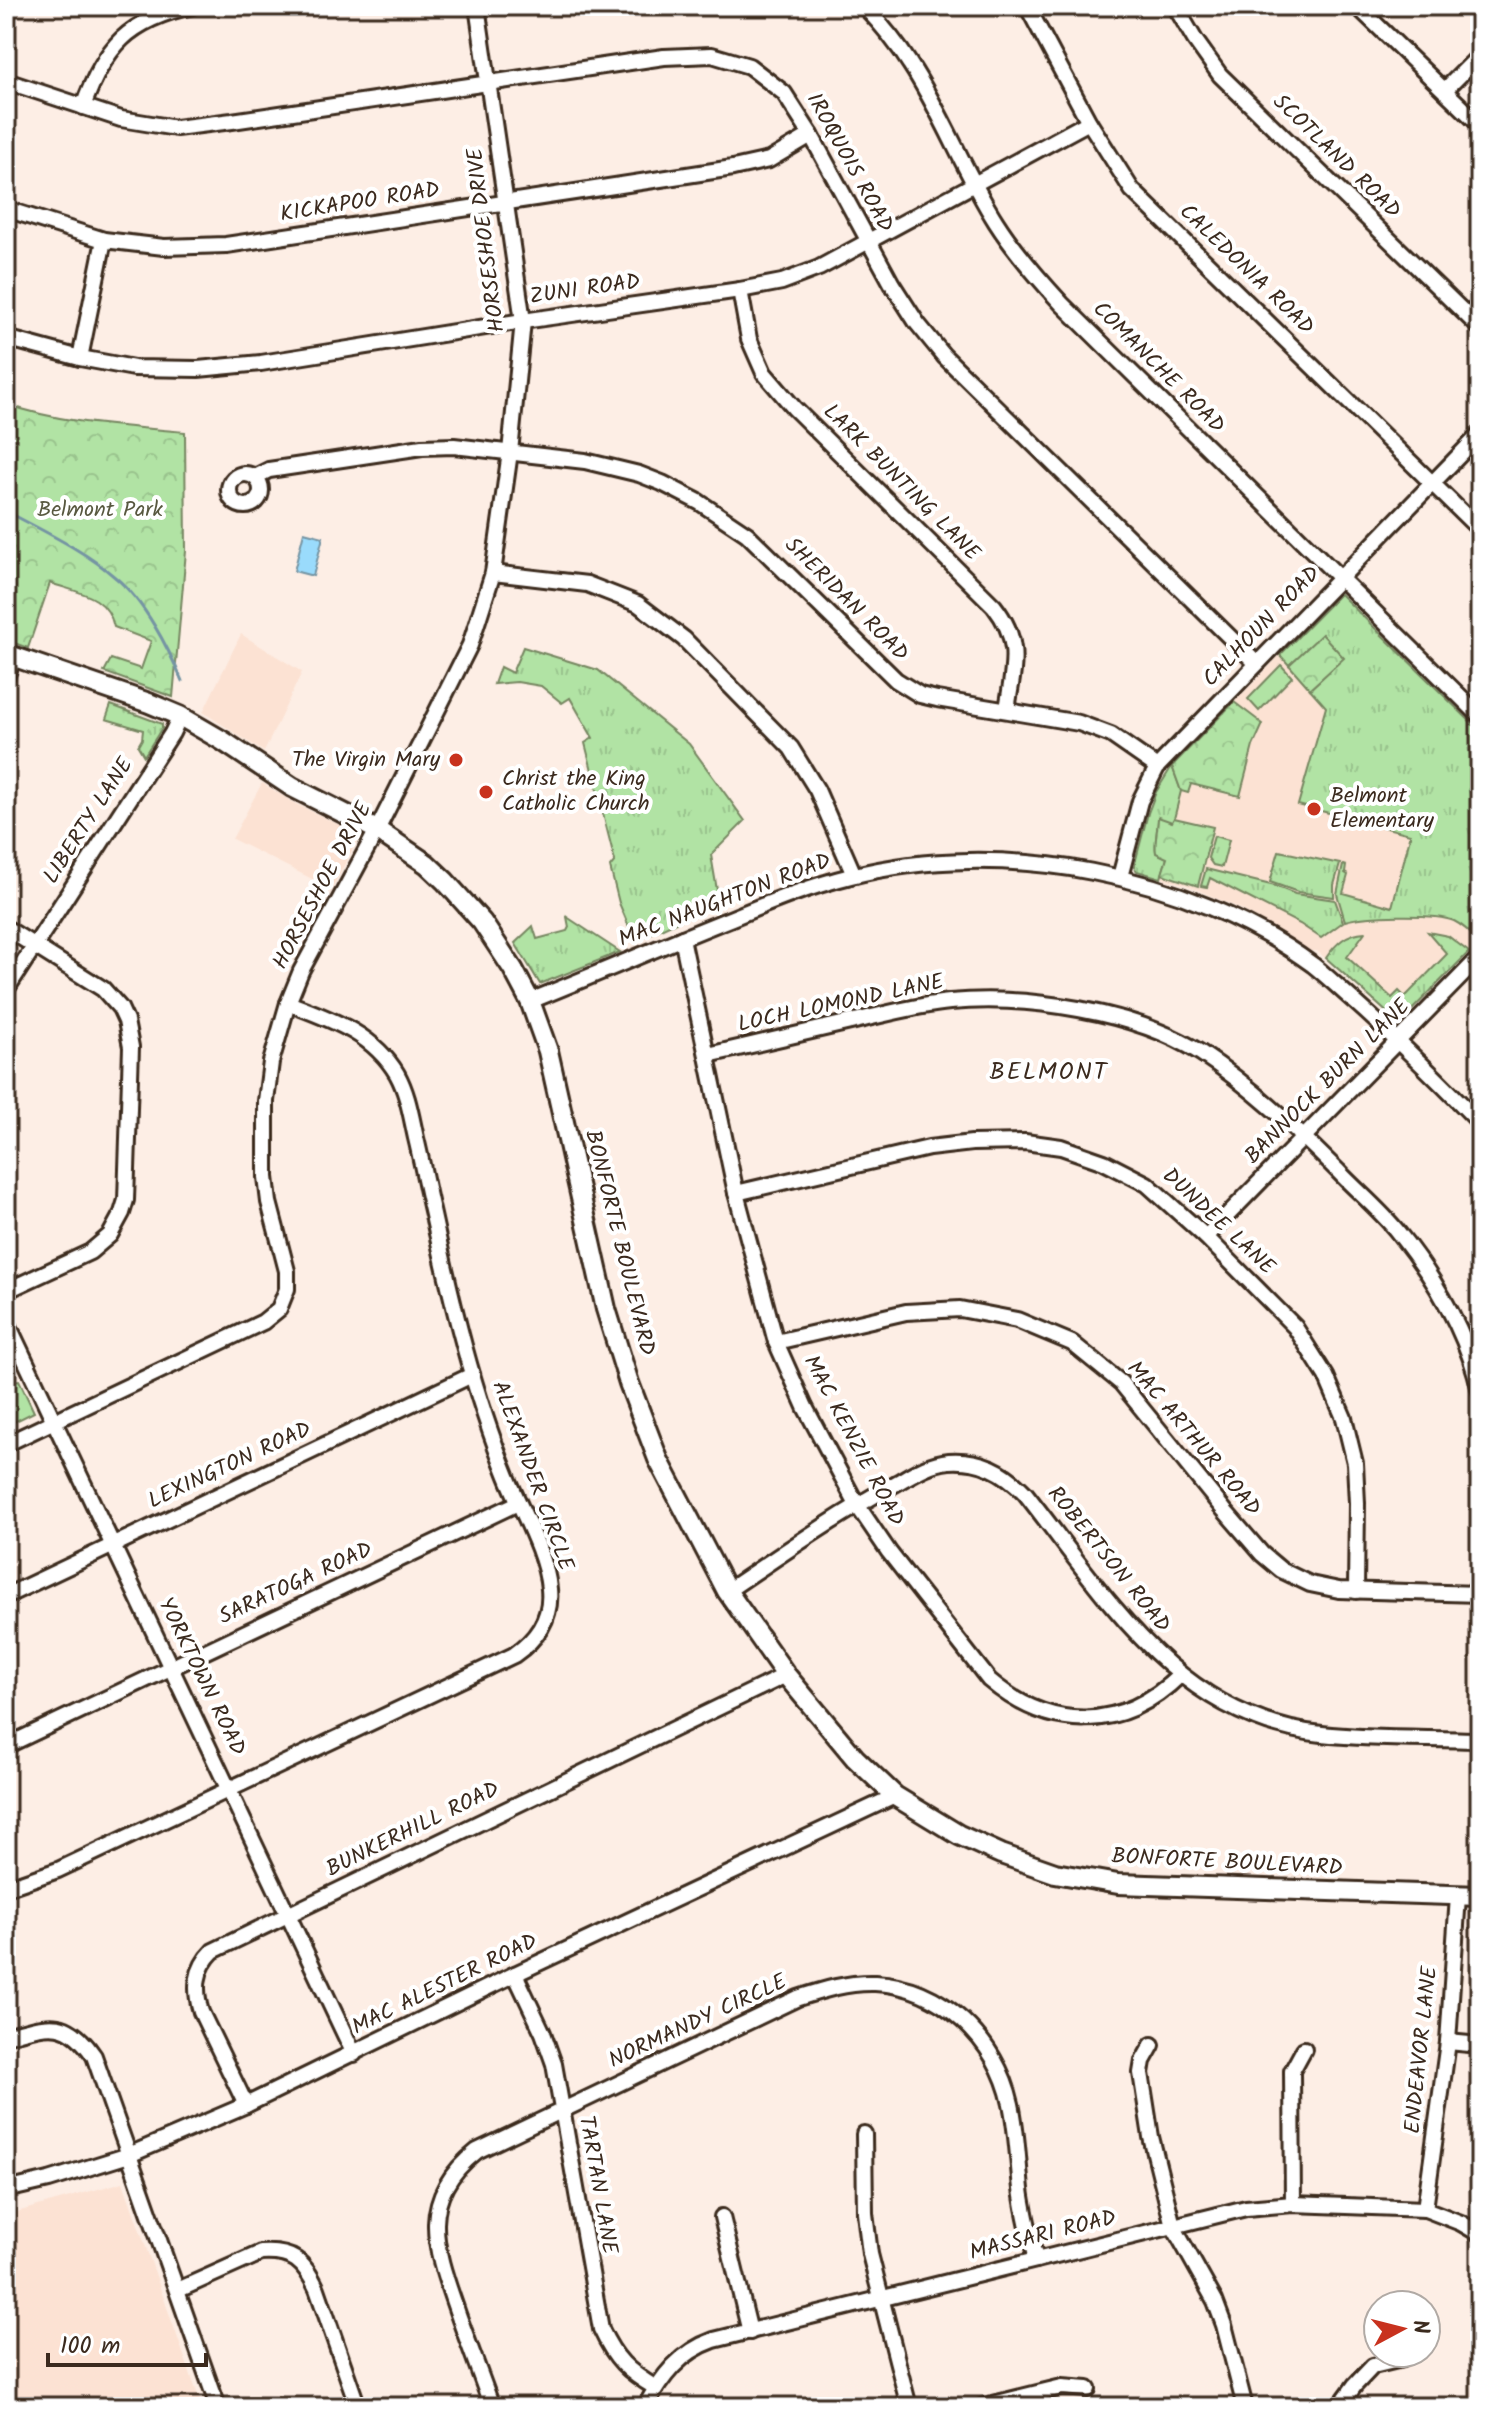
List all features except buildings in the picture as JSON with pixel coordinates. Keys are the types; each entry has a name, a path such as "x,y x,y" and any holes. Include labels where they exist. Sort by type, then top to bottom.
{"main road":[{"name":"BONFORTE BOULEVARD","path":"10,656 180,716 292,787 377,830 427,864 468,905 493,938 530,1001 548,1051 606,1309 629,1383 658,1459 727,1591 786,1675 855,1758 895,1796 959,1835 1001,1854 1055,1873 1087,1879 1118,1884 1480,1896"}],"street":[{"path":"83,107 94,76 120,40 137,25 171,10 193,6"},
{"name":"HORSESHOE DRIVE","path":"6,1444 263,1322 279,1309 287,1289 287,1271 269,1202 266,1177 266,1101 271,1062 301,971 377,830 470,645 493,573 510,452 523,321 477,6"},
{"name":"COMANCHE ROAD","path":"864,6 911,65 1014,249 1062,304 1480,716"},
{"name":"CALEDONIA ROAD","path":"1027,6 1089,122 1132,190 1480,530"},
{"name":"SCOTLAND ROAD","path":"1175,6 1220,75 1480,328"},
{"path":"1357,6 1480,125"},
{"name":"IROQUOIS ROAD","path":"6,81 121,119 176,128 664,57 712,55 749,66 784,93 917,323 944,356 1256,663"},
{"path":"1445,90 1480,55"},
{"name":"ZUNI ROAD","path":"6,338 80,358 134,368 198,369 261,363 782,282 819,268 1089,122"},
{"name":"KICKAPOO ROAD","path":"6,209 104,240 164,247 226,245 733,168 769,160 811,135"},
{"path":"80,358 104,240"},
{"name":"LARK BUNTING LANE","path":"740,290 749,339 764,373 794,408 1005,620 1013,639 1014,657 1007,710"},
{"name":"CALHOUN ROAD","path":"1120,877 1140,801 1157,767 1480,434"},
{"name":"SHERIDAN ROAD","path":"255,477 269,470 422,447 454,446 610,465 662,483 699,502 747,534 908,689 937,699 1079,723 1111,735 1157,767"},
{"path":"493,573 587,584 638,604 684,639 791,748 817,790 854,875"},
{"path":"6,677 10,656"},
{"name":"LIBERTY LANE","path":"6,990 180,716"},
{"name":"MAC NAUGHTON ROAD","path":"530,1001 801,890 854,875 927,864 1041,863 1120,877 1209,905 1262,932 1313,965 1399,1041 1480,1123"},
{"path":"6,928 103,989 120,1008 131,1047 126,1200 117,1225 101,1245 90,1252 6,1291"},
{"name":"MAC KENZIE ROAD","path":"682,938 736,1193 776,1342 805,1407 857,1505 889,1552 989,1680 1024,1705 1051,1715 1101,1717 1131,1709 1152,1699 1180,1675"},
{"name":"BANNOCK BURN LANE","path":"1206,1237 1480,957"},
{"name":"LOCH LOMOND LANE","path":"708,1055 949,1002 1004,1001 1048,1005 1097,1013 1146,1027 1199,1052 1243,1084 1303,1136 1395,1229 1418,1259 1452,1315 1480,1391"},
{"name":"ALEXANDER CIRCLE","path":"6,1888 58,1870 500,1662 525,1647 543,1625 550,1593 543,1562 496,1449 472,1375 407,1096 383,1055 360,1034 288,1003"},
{"name":"DUNDEE LANE","path":"736,1193 929,1148 972,1143 1025,1142 1061,1147 1104,1162 1147,1184 1206,1237 1295,1327 1326,1376 1344,1418 1355,1463 1356,1591"},
{"name":"MAC ARTHUR ROAD","path":"776,1342 906,1312 960,1309 1017,1320 1072,1343 1121,1383 1262,1554 1281,1570 1310,1584 1356,1591 1480,1594"},
{"name":"YORKTOWN ROAD","path":"6,1320 354,2054"},
{"name":"LEXINGTON ROAD","path":"6,1596 472,1375"},
{"name":"ROBERTSON ROAD","path":"727,1591 857,1505 931,1464 960,1461 994,1467 1025,1493 1153,1652 1180,1675 1225,1705 1283,1727 1321,1734 1480,1740"},
{"name":"SARATOGA ROAD","path":"6,1746 518,1503"},
{"name":"BUNKERHILL ROAD","path":"246,2105 201,2012 197,1997 199,1969 205,1959 221,1946 786,1675"},
{"name":"MAC ALESTER ROAD","path":"6,2190 129,2155 246,2105 515,1974 895,1796"},
{"name":"ENDEAVOR LANE","path":"1425,2209 1448,2042 1458,1896"},
{"name":"TARTAN LANE","path":"515,1974 550,2049 601,2329 617,2359 636,2377 656,2388"},
{"name":"NORMANDY CIRCLE","path":"492,2407 440,2262 435,2231 436,2216 446,2187 465,2161 477,2151 798,1998 840,1985 877,1983 897,1986 937,2002 970,2026 985,2044 997,2063 1012,2105 1024,2208 1036,2260"},
{"path":"6,2036 59,2027 79,2036 94,2056 218,2407"},
{"path":"1448,2042 1480,2045"},
{"path":"1152,2045 1143,2061 1141,2073 1145,2108 1173,2226 1215,2301 1245,2407"},
{"path":"1293,2204 1292,2071 1304,2049"},
{"path":"864,2134 867,2230 909,2407"},
{"name":"MASSARI ROAD","path":"645,2407 675,2362 689,2351 714,2340 1246,2208 1293,2204 1425,2209 1480,2234"},
{"path":"722,2217 750,2332"},
{"path":"178,2290 261,2253 289,2255 299,2261 317,2289 358,2407"},
{"path":"1339,2407 1370,2369"},
{"path":"981,2407 1062,2387 1088,2389"}],"shaded area":[{"name":"Belmont Elementary","path":"1340,594 1480,941 1399,1023 1317,951 1311,951 1241,909 1186,885 1137,871 1134,867 1150,805 1170,768"},
{"path":"241,634 302,672 264,752 203,712"},
{"path":"262,783 294,803 358,834 332,889 232,839"},
{"path":"123,2182 202,2407 6,2407 6,2215"}],"green space":[{"name":"Belmont Park","path":"6,404 72,420 185,432 186,551 173,697 104,672 111,659 141,669 151,641 114,627 105,608 90,596 50,583 28,648 6,640"},
{"path":"1340,594 1480,731 1479,942 1461,925 1445,918 1400,916 1345,921 1337,894 1343,865 1348,875 1343,893 1392,907 1410,834 1298,805 1326,707 1310,689 1343,658 1322,635 1289,665 1280,655"},
{"path":"1322,634 1344,658 1310,689 1289,665"},
{"path":"523,647 598,670 689,744 745,821 711,855 719,902 635,941 619,903 610,867 615,861 585,743 593,738 570,698 562,703 541,686 517,682 494,684 500,667 512,673"},
{"path":"1281,665 1292,677 1259,711 1248,699"},
{"path":"1234,702 1263,724 1253,746 1240,796 1191,784 1188,793 1181,791 1172,766"},
{"path":"111,705 162,724 144,756 138,746 143,730 106,719"},
{"path":"1172,766 1181,791 1173,823 1158,818 1156,852 1167,858 1161,878 1137,871 1134,867 1148,813 1156,792"},
{"path":"1158,817 1172,822 1174,818 1213,827 1198,886 1162,874 1167,858 1156,853"},
{"path":"1214,836 1229,840 1222,867 1213,865 1208,858"},
{"path":"1279,851 1340,864 1334,897 1298,892 1270,882"},
{"path":"1206,869 1295,894 1335,900 1343,922 1321,938 1210,878 1207,887 1201,886"},
{"path":"567,917 620,952 540,984 515,943 533,926 537,939 567,931"},
{"path":"1365,932 1347,957 1392,998 1399,991 1405,997 1447,954 1428,932 1448,936 1469,952 1399,1023 1326,958 1342,940"},
{"path":"19,1380 34,1412 6,1426 6,1382"}],"water":[{"path":"304,532 323,537 313,576 294,571"}],"waterway":[{"path":"6,511 77,550 126,588 154,625 182,681"}],"place":[{"name":"The Virgin Mary","path":"456,760"},
{"name":"Christ the King Catholic Church","path":"486,792"},
{"name":"Belmont Elementary","path":"1314,809"}],"district":[{"name":"BELMONT","path":"1049,1072"}]}
